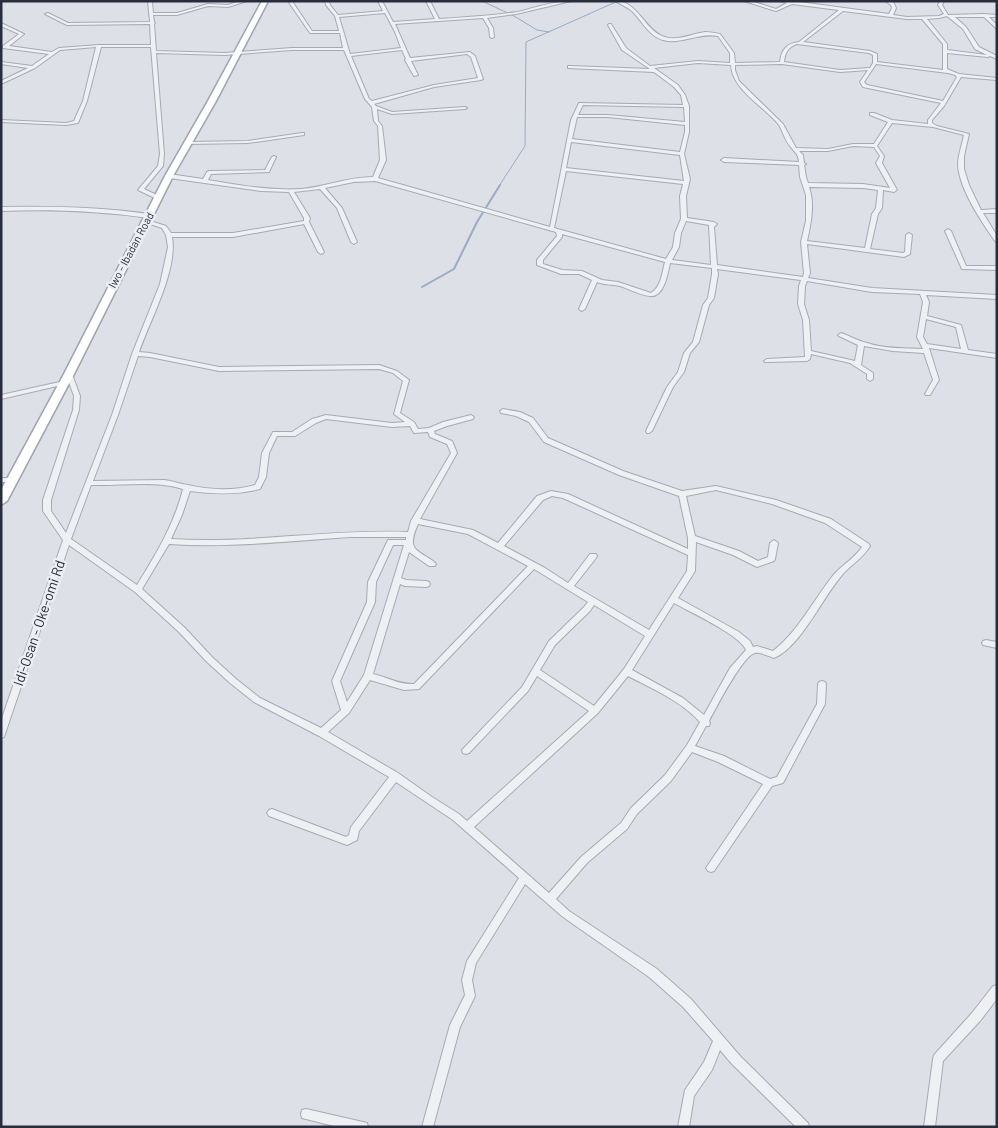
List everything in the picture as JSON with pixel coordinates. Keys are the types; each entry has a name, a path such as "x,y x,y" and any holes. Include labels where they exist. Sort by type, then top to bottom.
{"main road":[{"name":"Iwo - Ibadan Road","path":"1,501 67,379 169,176 265,1"}],"street":[{"path":"150,1 162,154 160,166 156,173 141,190 159,198"},
{"path":"152,14 177,14 211,4 228,6 245,1"},
{"path":"290,1 311,32 341,32"},
{"path":"328,1 328,5 337,16 346,49 367,99 372,105 376,121 380,126 383,160 375,179"},
{"path":"380,1 384,12 397,32 407,60 416,75"},
{"path":"428,1 437,19"},
{"path":"391,23 437,19 460,20 569,1"},
{"path":"617,1 634,9 654,33 664,39 719,34 732,53 732,64 737,81 781,125 794,149 801,155 809,195 809,222 804,242 806,280 802,286 801,304 806,320 809,352 807,359 767,360"},
{"path":"746,1 776,10 790,3"},
{"path":"781,1 890,16 924,18 997,16"},
{"path":"887,1 893,4 894,8 890,16"},
{"path":"942,1 940,6 946,13 944,16"},
{"path":"800,43 843,9"},
{"path":"337,16 384,12"},
{"path":"47,14 68,24 153,23"},
{"path":"984,15 997,28"},
{"path":"952,16 965,28 977,48 990,56"},
{"path":"484,17 491,28 492,37"},
{"path":"924,18 946,44 945,70 948,72"},
{"path":"1,24 22,34 3,48"},
{"path":"610,25 620,44 676,86 683,95 687,106 687,124 682,154 687,183 683,196 684,219 678,233 676,247 668,261 663,284 654,294 644,294 620,284 595,280 580,272 561,272 540,265 540,260 560,236 555,229 563,169 576,116 581,104 687,106"},
{"path":"782,63 785,50 790,45 800,43 870,52 875,54 876,64"},
{"path":"1,83 33,67 51,53 65,48 99,46 237,54 280,50 346,49"},
{"path":"1,121 66,124 76,122 85,101 99,46"},
{"path":"3,48 51,53"},
{"path":"350,55 403,49"},
{"path":"946,51 997,58"},
{"path":"372,105 434,86 481,79 473,56 468,53 407,60"},
{"path":"651,67 691,62 732,64 782,63 840,71 869,69"},
{"path":"1,63 33,67"},
{"path":"943,102 865,86 862,82 869,69 876,64 997,79"},
{"path":"570,67 656,71"},
{"path":"933,126 930,120 959,75"},
{"path":"372,105 392,113 465,108"},
{"path":"872,114 892,121 933,126 968,134 961,154 961,170 979,212 997,240"},
{"path":"576,116 608,116 687,124"},
{"path":"875,146 892,121"},
{"path":"188,143 248,142 302,134"},
{"path":"570,140 682,154"},
{"path":"794,149 828,150 853,145 875,146"},
{"path":"806,185 863,186 894,190 879,163 882,156 875,146"},
{"path":"205,181 210,173 267,171 274,157"},
{"path":"724,160 803,164"},
{"path":"563,169 687,183"},
{"path":"169,176 291,191 322,188 352,180 375,179 400,184 467,206 555,229 650,258 853,288 923,294 997,297"},
{"path":"322,188 338,208 354,242"},
{"path":"867,250 875,214 879,208 881,188"},
{"path":"291,191 307,218 306,222 321,252"},
{"path":"1,209 79,208 148,219 164,227 169,235 233,235 306,222"},
{"path":"979,212 997,211"},
{"path":"649,431 670,387 681,372 687,353 696,342 706,305 711,298 714,266 711,226 714,224 684,219"},
{"path":"948,231 964,268 997,268"},
{"name":"Idi-Osan - Oke-omi Rd","path":"1,734 67,540 135,354 163,284 171,246 169,235"},
{"path":"804,242 904,255 908,253 909,235"},
{"path":"582,309 595,280"},
{"path":"923,294 926,302 920,338 936,380 928,394"},
{"path":"924,317 959,326 965,351"},
{"path":"841,335 851,341 893,349 925,348 997,356"},
{"path":"858,364 861,343"},
{"path":"809,352 858,364 870,374 870,378"},
{"path":"135,354 219,368 300,367 334,369 379,367 387,369 406,380 397,414 412,424 416,431 430,430 471,417"},
{"path":"1,397 67,379 76,396 76,410 47,500 47,511 67,540 138,590 182,630 209,659 257,700 322,732 395,776 467,827 566,914 653,973 687,1003 736,1060 804,1127"},
{"path":"503,411 518,414 531,420 546,440 621,473 682,494 716,488 773,502 828,521 866,546 827,587 806,620 783,649 774,655 757,649 750,651 733,670 706,723 668,778 634,811 624,826 584,860 549,900"},
{"path":"89,484 176,484 187,488 250,490 258,487 265,466 264,459 275,434 293,434 314,421 326,417 392,425 412,424"},
{"path":"322,732 346,712 368,676 415,521 454,453 450,443 432,435 430,430"},
{"path":"1,480 13,480"},
{"path":"138,590 166,541 184,502 187,488"},
{"path":"499,548 540,498 552,493 565,496 690,552"},
{"path":"467,827 595,711 627,671 691,571 690,552 692,538 682,494"},
{"path":"415,521 470,532 532,565 649,634"},
{"path":"166,541 212,545 380,533 410,539"},
{"path":"692,538 736,553 757,564 771,559 774,542"},
{"path":"410,539 414,554 432,564"},
{"path":"346,712 336,681 371,602 372,582 391,542 410,539"},
{"path":"570,588 570,585 593,556"},
{"path":"368,676 391,681 406,689 416,687 532,565"},
{"path":"398,580 405,583 426,584"},
{"path":"673,599 736,634 747,643 750,651"},
{"path":"466,750 525,689 552,643 592,602"},
{"path":"986,643 997,645"},
{"path":"535,671 595,711"},
{"path":"627,671 692,710 706,723"},
{"path":"690,748 721,759 769,782 780,780 821,704 822,684"},
{"path":"272,813 347,841 354,837 354,830 395,776"},
{"path":"711,868 769,782"},
{"path":"427,1127 455,1025 470,996 467,980 472,961 524,878"},
{"path":"929,1127 938,1059 976,1017 997,990"},
{"path":"683,1127 689,1094 708,1066 719,1040"},
{"path":"306,1114 363,1127"}],"waterway":[{"path":"482,1 514,16 537,30 549,32"},
{"path":"549,32 618,1"},
{"path":"499,186 525,146 526,42 549,32"},
{"path":"422,287 454,269 477,222 500,185"}]}
